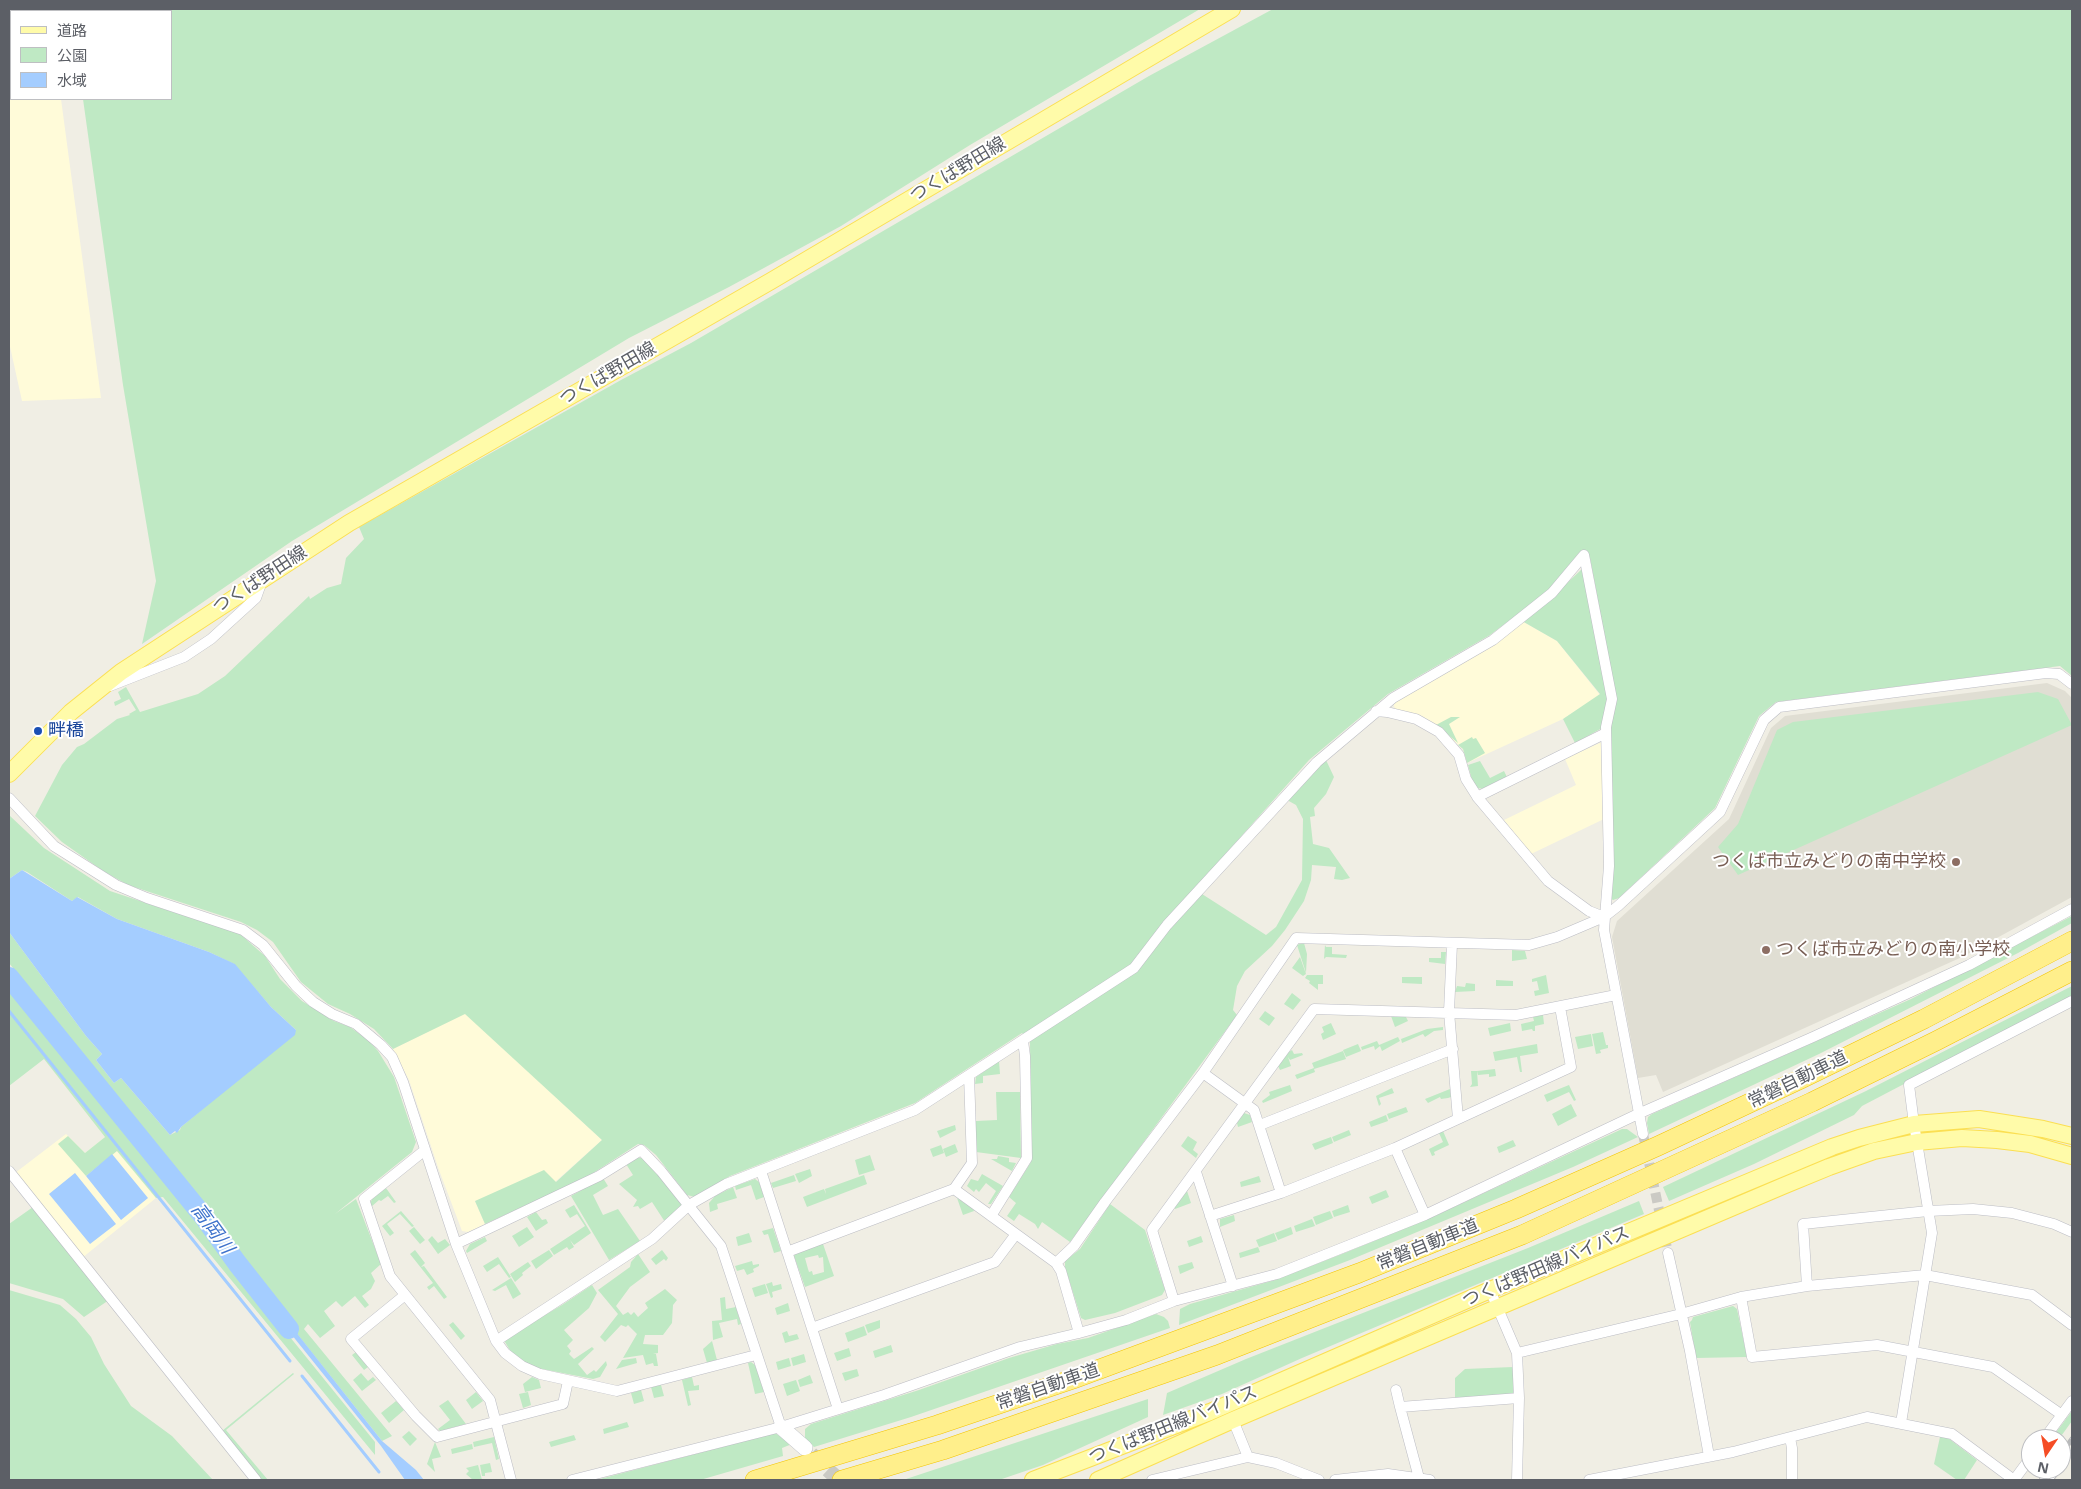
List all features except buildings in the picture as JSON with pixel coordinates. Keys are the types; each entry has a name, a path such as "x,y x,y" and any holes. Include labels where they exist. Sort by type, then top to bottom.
{"highway":[{"name":"常磐自動車道","path":"755,1480 937,1425 1064,1382 1378,1266 1516,1209 1658,1146 1924,1019 2072,941"},
{"name":"常磐自動車道","path":"842,1480 943,1450 1217,1355 1522,1235 1812,1102 2072,971"}],"main road":[{"name":"つくば野田線","path":"9,774 71,712 121,672 348,522 770,281 1232,9"},
{"name":"つくば野田線バイパス","path":"1033,1480 1210,1412 1490,1290 1832,1147 1889,1129 1914,1124 1979,1120 2035,1127 2072,1136"},
{"name":"つくば野田線バイパス","path":"1098,1480 1233,1420 1829,1167 1874,1151 1917,1142 1962,1138 2030,1144 2072,1156"}],"street":[{"path":"496,1342 652,1239 689,1205 726,1184 915,1110 1134,968 1167,925 1264,818 1318,762 1393,698 1493,640 1552,593 1584,556 1589,591 1608,673 1612,699 1606,732 1609,866 1604,930 1642,1134"},
{"path":"93,693 184,657 211,639 256,598 264,578"},
{"path":"1056,1263 1074,1246 1203,1073 1296,938 1529,946 1557,937 1604,916 1653,875 1720,812 1764,720 1779,707 2046,673 2059,674 2072,684"},
{"path":"1376,711 1416,719 1439,732 1459,755 1466,779 1477,797 1548,881 1589,911 1604,916"},
{"path":"1477,797 1606,732"},
{"path":"9,798 54,846 116,885 147,898 243,930 263,945 296,986 313,1002 332,1014 356,1024 381,1044 392,1057 403,1082 456,1244 496,1342 505,1353 522,1366 540,1374 617,1391 756,1355"},
{"path":"572,1480 781,1427 884,1395 1020,1347 1079,1334 1126,1320 1174,1301 1277,1274 1426,1215 1638,1114 1813,1037 1969,965 2072,909"},
{"path":"1452,944 1448,1012 1458,1119"},
{"path":"1174,1301 1152,1230 1314,1009 1516,1015 1616,995"},
{"path":"1901,1423 1911,1352 1932,1233 1909,1085 2072,1001"},
{"path":"1210,1216 1281,1193 1395,1148 1571,1067 1560,1006"},
{"path":"991,1216 1026,1158 1025,1056 1023,1041"},
{"path":"1260,1125 1452,1049"},
{"path":"1203,1073 1254,1110 1281,1193"},
{"path":"787,1252 954,1189 972,1163 969,1075"},
{"path":"1395,1148 1426,1215"},
{"path":"425,1150 364,1199 390,1276 490,1400 510,1480"},
{"path":"456,1244 600,1176 641,1150 647,1154 721,1246 781,1427 805,1448"},
{"path":"9,1171 256,1480"},
{"path":"760,1172 838,1409"},
{"path":"1196,1172 1233,1286"},
{"path":"954,1189 1056,1263 1061,1271 1079,1334"},
{"path":"1807,1286 1803,1224 1928,1211 1973,1209 2012,1213 2054,1224 2072,1232"},
{"path":"812,1328 995,1262 1016,1234"},
{"path":"1668,1253 1682,1314 1709,1456"},
{"path":"1517,1353 1682,1314 1741,1297 1807,1286 1925,1275 2032,1295 2072,1324"},
{"path":"1490,1290 1517,1353 1519,1398 1517,1480"},
{"path":"405,1295 352,1339 416,1416 437,1437 563,1404 568,1381"},
{"path":"1741,1297 1752,1357 1877,1345 1993,1367 2062,1415"},
{"path":"1396,1390 1418,1479"},
{"path":"1400,1407 1519,1398"},
{"path":"2052,1429 2072,1401"},
{"path":"1588,1480 1790,1438 1867,1416 1952,1434 2014,1480"},
{"path":"1233,1420 1248,1457"},
{"path":"1790,1438 1792,1448 1792,1480"},
{"path":"1152,1480 1248,1457 1276,1463 1319,1480"},
{"path":"1336,1480 1388,1474 1430,1480"}],"shaded area":[{"path":"9,9 49,9 10,10 10,100 61,100 101,398 22,401 9,342"},
{"path":"1522,621 1557,641 1600,695 1563,719 1467,763 1463,749 1436,725 1422,716 1395,709 1393,702"},
{"path":"2047,683 2065,691 2072,698 2072,897 1962,957 1663,1092 1656,1075 1638,1078 1612,937 1617,921 1729,819 1771,728 1785,716"},
{"path":"1602,742 1604,819 1531,854 1504,820 1576,785 1565,759"},
{"path":"465,1013 602,1140 555,1182 475,1201 485,1224 468,1232 462,1231 409,1080 393,1049"},
{"path":"66,1134 85,1153 105,1137 156,1198 82,1258 15,1173"}],"green space":[{"path":"1200,9 970,145 841,226 729,287 629,338 292,541 142,644 156,581 123,385 83,100 172,100 172,10 71,10"},
{"path":"1273,9 2072,9 2072,676 2060,666 1776,702 1759,716 1715,808 1619,898 1613,900 1610,898 1610,740 1615,691 1590,558 1579,553 1549,590 1510,620 1490,635 1388,694 1309,760 1190,894 1202,894 1266,935 1276,927 1302,880 1303,819 1296,805 1287,800 1315,769 1326,760 1334,777 1326,794 1314,808 1315,816 1310,817 1313,844 1329,848 1350,878 1334,879 1336,867 1312,865 1311,880 1304,901 1285,930 1272,946 1245,971 1237,986 1233,1010 1237,1015 1070,1242 1042,1222 1038,1229 1035,1224 1019,1214 1014,1221 1007,1216 1016,1203 1009,1197 1031,1162 1030,1042 1022,1033 915,1103 730,1176 695,1197 687,1195 656,1155 644,1145 638,1144 584,1179 485,1224 475,1201 544,1170 556,1182 602,1140 465,1014 393,1049 374,1029 350,1014 328,1004 301,982 273,942 257,930 241,922 128,885 103,871 62,842 35,816 62,765 77,747 84,744 117,719 130,715 136,710 129,699 115,706 114,702 121,699 118,692 126,687 140,712 198,694 225,676 309,596 310,599 327,588 341,584 346,558 364,539 359,527 621,380 691,343 1149,76"},
{"path":"1582,569 1610,697 1604,727 1575,743 1563,719 1600,694 1557,641 1522,621 1548,601"},
{"path":"2038,692 2058,699 2072,725 1738,875 1718,847 1738,824 1777,730 1793,722"},
{"path":"1451,717 1460,717 1449,724 1458,743 1436,725"},
{"path":"1472,737 1473,739 1476,738 1485,753 1467,763 1463,749 1458,745"},
{"path":"1480,761 1490,778 1504,771 1507,777 1484,789 1477,788 1472,780 1468,765"},
{"path":"9,815 44,848 110,891 240,934 265,956 280,979 302,1001 334,1021 350,1027 368,1040 378,1051 394,1077 416,1142 412,1152 335,1214 356,1199 381,1264 371,1273 375,1281 371,1289 362,1296 369,1305 365,1308 355,1296 342,1307 336,1301 324,1311 335,1326 320,1338 308,1324 304,1329 392,1436 382,1441 252,1277 226,1241 22,987 26,984 9,963 9,932 86,1036 102,1054 96,1060 114,1083 121,1078 170,1135 180,1130 181,1127 296,1030 271,1007 234,964 209,952 117,919 78,897 72,901 22,870 9,879"},
{"path":"2072,916 2072,923 2018,953 1819,1054 1649,1134 1647,1123 1648,1117 1652,1114 1911,999"},
{"path":"1304,943 1307,954 1306,973 1297,945"},
{"path":"1325,945 1326,947 1332,947 1332,954 1347,955 1346,958 1326,957 1324,959"},
{"path":"1512,950 1525,951 1527,959 1512,961"},
{"path":"1441,952 1446,952 1445,964 1429,962 1429,958 1441,958"},
{"path":"1300,957 1306,974 1303,976 1292,968"},
{"path":"1307,975 1323,975 1323,984 1318,984 1318,990 1305,978"},
{"path":"1546,975 1549,993 1535,996 1534,991 1539,990 1537,981 1532,982 1532,979"},
{"path":"1402,977 1422,977 1422,984 1402,983"},
{"path":"1496,980 1513,981 1513,986 1496,986"},
{"path":"9,982 145,1149 158,1170 210,1227 213,1237 219,1243 230,1263 375,1442 375,1455 163,1197 156,1198 117,1151 86,1176 58,1144 68,1136 85,1153 105,1137 44,1059 9,1086"},
{"path":"1466,983 1475,984 1475,991 1455,992 1457,986 1465,987"},
{"path":"2072,986 2072,996 1862,1106 1854,1115 1754,1164 1669,1201 1663,1187 1866,1091"},
{"path":"1292,993 1301,1000 1293,1010 1284,1004"},
{"path":"1265,1011 1275,1018 1269,1026 1259,1019"},
{"path":"1543,1015 1544,1024 1535,1026 1535,1031 1532,1029 1522,1031 1521,1024 1534,1021 1533,1017"},
{"path":"1391,1016 1406,1017 1408,1021 1395,1027"},
{"path":"1331,1023 1336,1034 1323,1040 1321,1034 1324,1032 1322,1027"},
{"path":"1510,1023 1511,1031 1490,1036 1488,1028"},
{"path":"1443,1027 1443,1030 1434,1031 1425,1037 1423,1034 1402,1043 1401,1039 1427,1029"},
{"path":"1603,1032 1608,1048 1600,1050 1601,1053 1596,1054 1592,1034"},
{"path":"1591,1034 1593,1046 1578,1049 1575,1037"},
{"path":"1398,1037 1400,1041 1382,1051 1380,1046 1375,1050 1374,1046 1362,1050 1361,1047 1377,1041 1379,1045"},
{"path":"1358,1044 1361,1051 1346,1057 1343,1050"},
{"path":"1537,1044 1538,1053 1520,1056 1522,1072 1520,1072 1517,1057 1495,1061 1493,1052"},
{"path":"1292,1050 1294,1054 1302,1053 1303,1055 1290,1060 1288,1057 1291,1066 1280,1070 1278,1066"},
{"path":"1343,1051 1346,1059 1314,1069 1315,1072 1297,1079 1295,1075 1314,1068 1312,1063"},
{"path":"999,1061 1000,1074 983,1076 983,1083 975,1084 976,1077"},
{"path":"1495,1069 1496,1076 1489,1077 1489,1074 1478,1075 1477,1071"},
{"path":"1471,1071 1477,1071 1478,1086 1470,1087 1472,1084"},
{"path":"1290,1085 1292,1091 1263,1103 1262,1101 1270,1095 1269,1092"},
{"path":"1569,1085 1576,1100 1574,1101 1569,1092 1547,1102 1544,1095"},
{"path":"1392,1088 1394,1093 1379,1098 1381,1104 1379,1106 1376,1096"},
{"path":"1450,1089 1451,1097 1441,1099 1440,1097 1428,1103 1425,1099"},
{"path":"996,1092 1020,1092 1021,1158 976,1152 976,1121 997,1120"},
{"path":"1571,1104 1577,1116 1558,1126 1552,1114"},
{"path":"1406,1107 1408,1112 1389,1119 1387,1114"},
{"path":"1244,1113 1250,1115 1252,1122 1238,1127 1237,1123"},
{"path":"1386,1115 1388,1121 1371,1127 1369,1122"},
{"path":"955,1125 956,1130 940,1138 937,1131"},
{"path":"1622,1129 1627,1129 1638,1137 1573,1167 1350,1260 1179,1325 1180,1309 1190,1304 1275,1280 1342,1254 1428,1219"},
{"path":"1349,1130 1351,1135 1334,1142 1332,1137"},
{"path":"1443,1131 1449,1145 1434,1152 1435,1155 1432,1156 1429,1149 1443,1142 1439,1133"},
{"path":"1188,1136 1197,1142 1193,1150 1198,1154 1196,1158 1181,1146"},
{"path":"1331,1137 1333,1143 1315,1150 1312,1144"},
{"path":"1513,1140 1516,1146 1499,1153 1497,1147"},
{"path":"955,1144 958,1152 946,1157 943,1149"},
{"path":"941,1145 944,1153 933,1157 930,1149"},
{"path":"870,1155 875,1170 859,1175 855,1160"},
{"path":"998,1156 1009,1158 1009,1162 1016,1163 1012,1171 991,1159 997,1159"},
{"path":"636,1158 642,1158 647,1161 682,1204 680,1209 665,1222 652,1202 640,1209 638,1206 633,1207 637,1200 619,1184 633,1175 626,1164"},
{"path":"810,1169 812,1176 799,1183 795,1174"},
{"path":"982,1174 1003,1186 991,1204 988,1204 996,1191 986,1183 979,1192 976,1189 974,1192 967,1186 971,1179 978,1181"},
{"path":"794,1175 796,1181 773,1188 771,1183"},
{"path":"864,1175 867,1184 807,1207 803,1197 824,1189 826,1194 825,1189"},
{"path":"1259,1176 1261,1182 1241,1187 1240,1182"},
{"path":"603,1178 608,1186 593,1195 603,1215 618,1209 640,1241 609,1260 571,1196"},
{"path":"755,1179 759,1182 764,1197 756,1200 751,1185 736,1190 735,1186"},
{"path":"733,1187 737,1198 717,1204 718,1209 710,1212 709,1203 715,1196"},
{"path":"386,1188 396,1202 394,1203 388,1196 381,1201 379,1200 371,1207 372,1199"},
{"path":"1386,1190 1389,1197 1372,1204 1369,1197"},
{"path":"1187,1191 1191,1203 1175,1209 1175,1207"},
{"path":"957,1198 973,1208 974,1211 963,1215"},
{"path":"1639,1201 1644,1214 1302,1358 1222,1394 1163,1415 1167,1393 1246,1359 1528,1248"},
{"path":"1110,1204 1145,1230 1165,1290 1162,1295 1115,1313 1085,1320 1081,1318 1065,1267 1065,1261 1080,1249"},
{"path":"574,1205 591,1233 574,1245 570,1240 574,1247 569,1250 567,1247 554,1255 550,1249 585,1226 577,1214 570,1218 565,1210"},
{"path":"1348,1205 1350,1212 1334,1217 1332,1211"},
{"path":"33,1207 109,1300 84,1317 63,1299 9,1283 9,1224"},
{"path":"401,1211 414,1226 412,1227 400,1214 387,1224 394,1233 390,1236 382,1226"},
{"path":"1330,1211 1333,1218 1316,1225 1313,1217"},
{"path":"536,1212 542,1220 546,1219 548,1223 536,1231 527,1217"},
{"path":"1234,1215 1235,1221 1220,1227 1220,1219"},
{"path":"1312,1219 1315,1226 1296,1232 1294,1226"},
{"path":"414,1227 425,1240 420,1244 409,1231"},
{"path":"527,1227 534,1237 519,1247 512,1236"},
{"path":"1291,1227 1293,1234 1278,1240 1275,1233"},
{"path":"773,1228 781,1251 774,1253 768,1234 764,1235 762,1231"},
{"path":"749,1233 752,1242 738,1246 736,1237"},
{"path":"1274,1233 1277,1241 1259,1247 1256,1240"},
{"path":"432,1236 438,1243 445,1239 450,1245 438,1254 428,1240"},
{"path":"1201,1236 1203,1242 1189,1247 1187,1241"},
{"path":"485,1237 487,1241 467,1253 466,1251 470,1244"},
{"path":"822,1241 834,1276 805,1287 794,1256 796,1251","holes":["818,1255 819,1258 823,1257 824,1272 813,1275 812,1271 809,1272 805,1258"]},
{"path":"1258,1247 1260,1252 1240,1258 1239,1253"},
{"path":"415,1250 425,1263 421,1267 424,1266 447,1297 444,1299 434,1286 429,1290 427,1287 433,1283 410,1254"},
{"path":"549,1250 553,1256 536,1269 531,1261"},
{"path":"662,1250 668,1258 666,1261 664,1259 656,1265 651,1259"},
{"path":"638,1254 650,1272 630,1287 616,1306 623,1315 628,1312 631,1315 634,1312 638,1317 648,1308 645,1303 665,1289 677,1300 673,1305 672,1323 663,1335 645,1335 643,1344 658,1345 658,1353 653,1354 656,1354 658,1366 654,1366 653,1363 646,1365 643,1355 623,1358 637,1334 628,1325 626,1327 621,1325 605,1342 600,1337 618,1314 598,1290 630,1267 631,1262"},
{"path":"498,1257 511,1277 509,1278 499,1264 487,1272 483,1266"},
{"path":"752,1261 753,1265 759,1264 759,1266 753,1269 754,1272 747,1275 744,1269 737,1271 735,1266"},
{"path":"528,1262 531,1266 515,1282 510,1274"},
{"path":"1192,1262 1194,1268 1180,1274 1178,1266"},
{"path":"511,1278 521,1294 513,1299 506,1285 495,1291 492,1290"},
{"path":"772,1282 773,1286 781,1284 782,1289 772,1292 773,1297 771,1298 766,1284"},
{"path":"765,1284 768,1293 755,1297 752,1288"},
{"path":"592,1285 597,1293 589,1308 564,1330 573,1340 567,1346 571,1351 569,1354 574,1359 592,1347 594,1349 578,1364 587,1375 594,1370 596,1372 606,1361 607,1365 600,1377 593,1379 542,1369 528,1364 511,1352 505,1342 506,1338"},
{"path":"9,1290 60,1305 76,1319 91,1337 104,1364 131,1406 172,1436 213,1480 9,1480"},
{"path":"725,1297 726,1309 736,1307 741,1324 738,1325 737,1319 719,1323 723,1337 713,1340 712,1321 722,1320 720,1298"},
{"path":"788,1303 790,1311 777,1315 775,1308"},
{"path":"1733,1306 1737,1309 1747,1357 1696,1358 1690,1322 1693,1317"},
{"path":"1156,1314 1168,1321 1170,1328 911,1417 814,1447 805,1438 805,1429 811,1424 919,1390 1009,1358 1057,1344 1088,1338"},
{"path":"880,1320 880,1328 868,1333 865,1325"},
{"path":"453,1322 465,1336 461,1340 449,1325"},
{"path":"864,1326 867,1335 848,1342 845,1333"},
{"path":"787,1331 789,1336 797,1334 799,1339 785,1343 782,1333"},
{"path":"712,1341 717,1360 707,1363 703,1349"},
{"path":"891,1345 893,1352 875,1358 873,1351"},
{"path":"849,1348 851,1356 837,1361 834,1353"},
{"path":"356,1352 368,1367 364,1370 352,1355"},
{"path":"804,1354 806,1362 793,1366 791,1358"},
{"path":"636,1358 637,1363 616,1369 622,1360"},
{"path":"789,1358 791,1366 778,1370 776,1362"},
{"path":"751,1362 755,1365 764,1392 755,1394 748,1363"},
{"path":"1513,1367 1515,1391 1512,1394 1455,1399 1455,1378 1465,1369"},
{"path":"857,1369 859,1376 845,1381 842,1373"},
{"path":"293,1373 226,1430 268,1480 261,1480 222,1431"},
{"path":"361,1373 368,1381 373,1377 376,1380 362,1391 353,1380"},
{"path":"810,1375 813,1383 800,1387 798,1380"},
{"path":"532,1377 539,1380 541,1388 525,1392 523,1384"},
{"path":"692,1377 694,1386 699,1385 699,1390 688,1391 691,1405 688,1406 682,1380"},
{"path":"796,1380 800,1391 787,1396 783,1384"},
{"path":"661,1385 664,1396 654,1398 651,1387"},
{"path":"641,1390 644,1401 634,1404 631,1393"},
{"path":"476,1392 483,1401 472,1409 466,1400"},
{"path":"528,1392 531,1405 523,1408 519,1394"},
{"path":"1148,1399 1148,1417 1043,1465 999,1480 903,1480"},
{"path":"448,1400 466,1424 440,1431 438,1429 450,1420 439,1406"},
{"path":"396,1401 404,1410 389,1423 381,1413"},
{"path":"2072,1411 2072,1421 2066,1429 2058,1429"},
{"path":"627,1422 629,1427 604,1434 603,1429"},
{"path":"409,1431 417,1439 410,1446 402,1437"},
{"path":"775,1433 792,1444 782,1448 783,1456 700,1480 596,1480"},
{"path":"574,1435 576,1440 551,1447 549,1442"},
{"path":"494,1437 499,1459 496,1460 492,1443 474,1447 473,1442"},
{"path":"1940,1437 1948,1438 1977,1460 1964,1480 1957,1480 1934,1464"},
{"path":"435,1442 441,1457 432,1459 435,1472 427,1464"},
{"path":"472,1444 473,1449 452,1454 451,1449"},
{"path":"490,1463 492,1472 485,1473 485,1476 482,1476 480,1465"},
{"path":"478,1465 482,1480 473,1480 466,1474 469,1471 466,1468"}],"water":[{"path":"22,870 72,901 77,897 117,919 209,952 235,964 271,1007 296,1030 295,1035 181,1127 177,1133 175,1131 170,1135 121,1078 114,1083 96,1060 102,1054 86,1036 9,932 9,879"},
{"path":"112,1154 148,1198 121,1220 86,1176"},
{"path":"75,1173 116,1224 90,1244 49,1194"},
{"path":"277,1308 382,1441 416,1470 424,1480 405,1480 381,1446 271,1309"}],"waterway":[{"name":"高岡川","path":"9,977 204,1217 237,1263 289,1329"},
{"path":"9,1011 290,1361"},
{"path":"302,1376 379,1472"}],"tunnel":[{"path":"1643,1134 1668,1253"},
{"path":"811,1454 839,1480"}],"place":[{"name":"畔橋","path":"38,731"},
{"name":"つくば市立みどりの南中学校","path":"1956,862"},
{"name":"つくば市立みどりの南小学校","path":"1766,950"}]}
